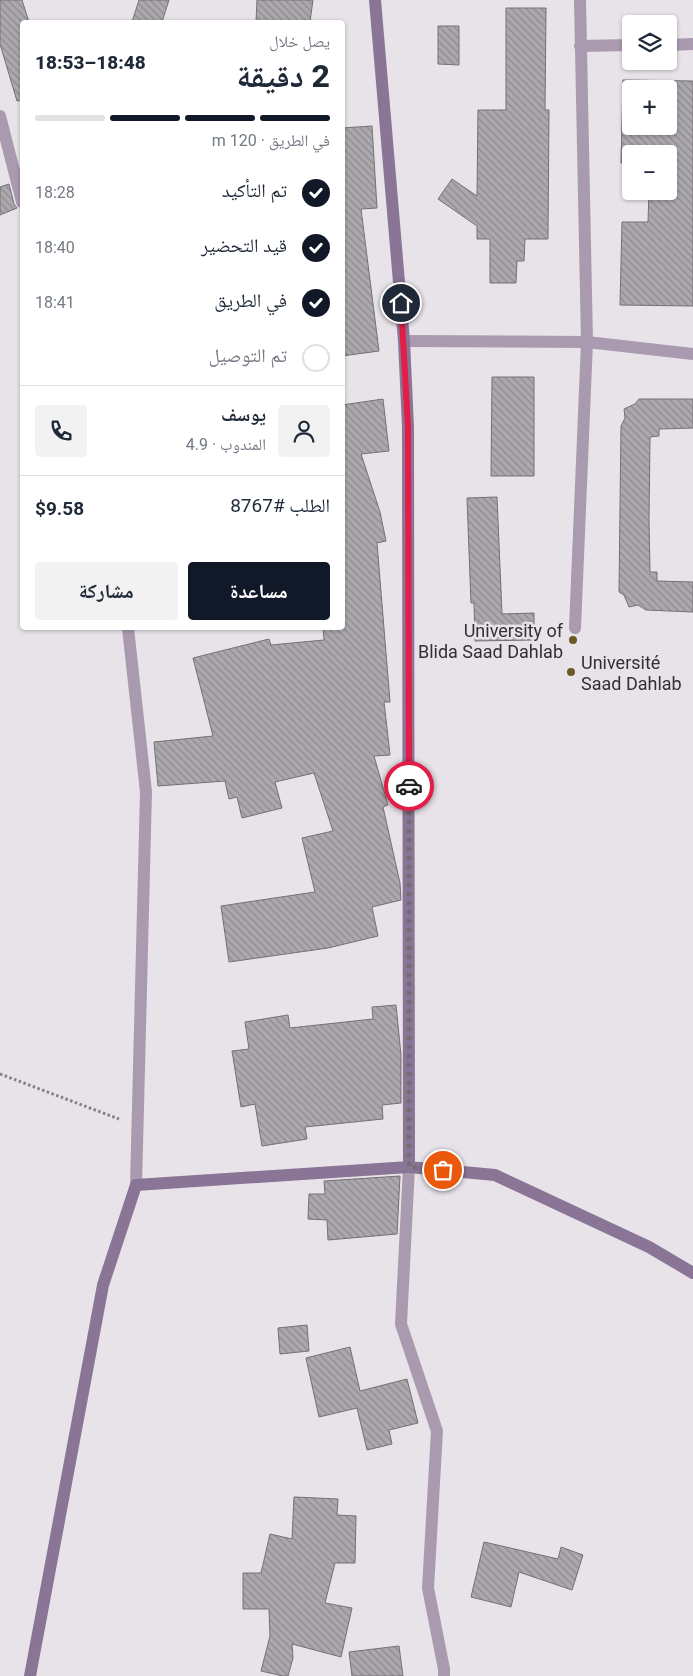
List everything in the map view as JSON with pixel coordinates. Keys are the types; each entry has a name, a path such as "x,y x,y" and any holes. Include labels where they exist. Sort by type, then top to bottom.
{"street":[{"path":"375,0 404,341 408,427 409,1167 401,1324 437,1431 428,1588 444,1676"},
{"path":"575,628 587,342 580,0"},
{"path":"677,45 693,44"},
{"path":"580,46 622,45"},
{"path":"0,116 20,194"},
{"path":"404,341 587,342 693,354"},
{"path":"30,1676 103,1285 136,1185 146,792 128,630"},
{"path":"136,1185 409,1167 495,1175 649,1247 693,1273"}],"path":[{"path":"0,1074 137,1126"}],"building":[{"path":"0,0 22,0 28,20 20,20 20,100 17,101 0,44"},
{"path":"139,0 169,0 163,20 133,20"},
{"path":"257,0 313,0 310,20 256,20"},
{"path":"506,8 546,8 545,110 549,110 548,239 525,239 524,261 517,261 516,283 490,283 490,239 477,239 477,226 438,199 452,179 477,196 478,110 506,110"},
{"path":"438,26 459,26 459,65 438,64"},
{"path":"677,81 693,81 693,306 620,305 622,222 648,222 649,200 677,200 677,145 622,145 621,163 622,122 622,135 677,135"},
{"path":"372,126 377,208 361,209 379,351 345,356 345,128"},
{"path":"9,184 14,204 17,208 0,215 0,187"},
{"path":"492,377 534,377 534,476 491,476"},
{"path":"383,399 389,451 361,454 380,512 386,541 377,543 390,702 384,702 390,755 374,756 388,805 383,807 400,883 401,900 372,907 378,936 328,948 229,962 221,906 315,892 302,838 333,831 314,773 275,782 282,808 242,818 237,797 229,799 225,781 158,786 154,742 213,736 193,658 269,639 271,645 324,640 323,630 345,630 345,405"},
{"path":"639,399 693,399 693,428 659,429 659,436 650,437 649,520 650,572 657,572 657,581 693,582 693,612 646,610 638,605 629,607 624,595 619,592 621,426 625,418 624,409 635,404"},
{"path":"497,497 502,614 534,613 534,640 475,641 474,603 471,603 467,498"},
{"path":"396,1005 401,1055 401,1103 382,1105 383,1119 305,1127 307,1139 262,1146 255,1104 241,1107 232,1051 249,1049 245,1022 288,1015 290,1028 373,1019 372,1007"},
{"path":"400,1176 397,1234 328,1240 327,1220 308,1219 309,1194 325,1194 324,1181"},
{"path":"307,1325 309,1351 280,1354 278,1328"},
{"path":"350,1347 360,1391 407,1379 418,1423 389,1430 392,1444 367,1450 357,1408 319,1417 306,1358"},
{"path":"294,1497 338,1499 337,1515 356,1516 355,1563 335,1563 325,1603 352,1608 341,1657 292,1644 293,1658 288,1676 283,1676 261,1671 270,1636 269,1609 243,1609 243,1573 261,1573 270,1534 292,1539"},
{"path":"484,1542 558,1559 561,1547 583,1555 572,1590 519,1572 511,1607 471,1597"},
{"path":"399,1646 403,1676 352,1676 349,1652"}],"way so far":[{"path":"409,786 409,1167 443,1170"}],"place":[{"name":"University of Blida Saad Dahlab","path":"573,640"},
{"name":"Université Saad Dahlab","path":"571,672"}],"route":[{"path":"401,303 408,427 409,786"}]}
